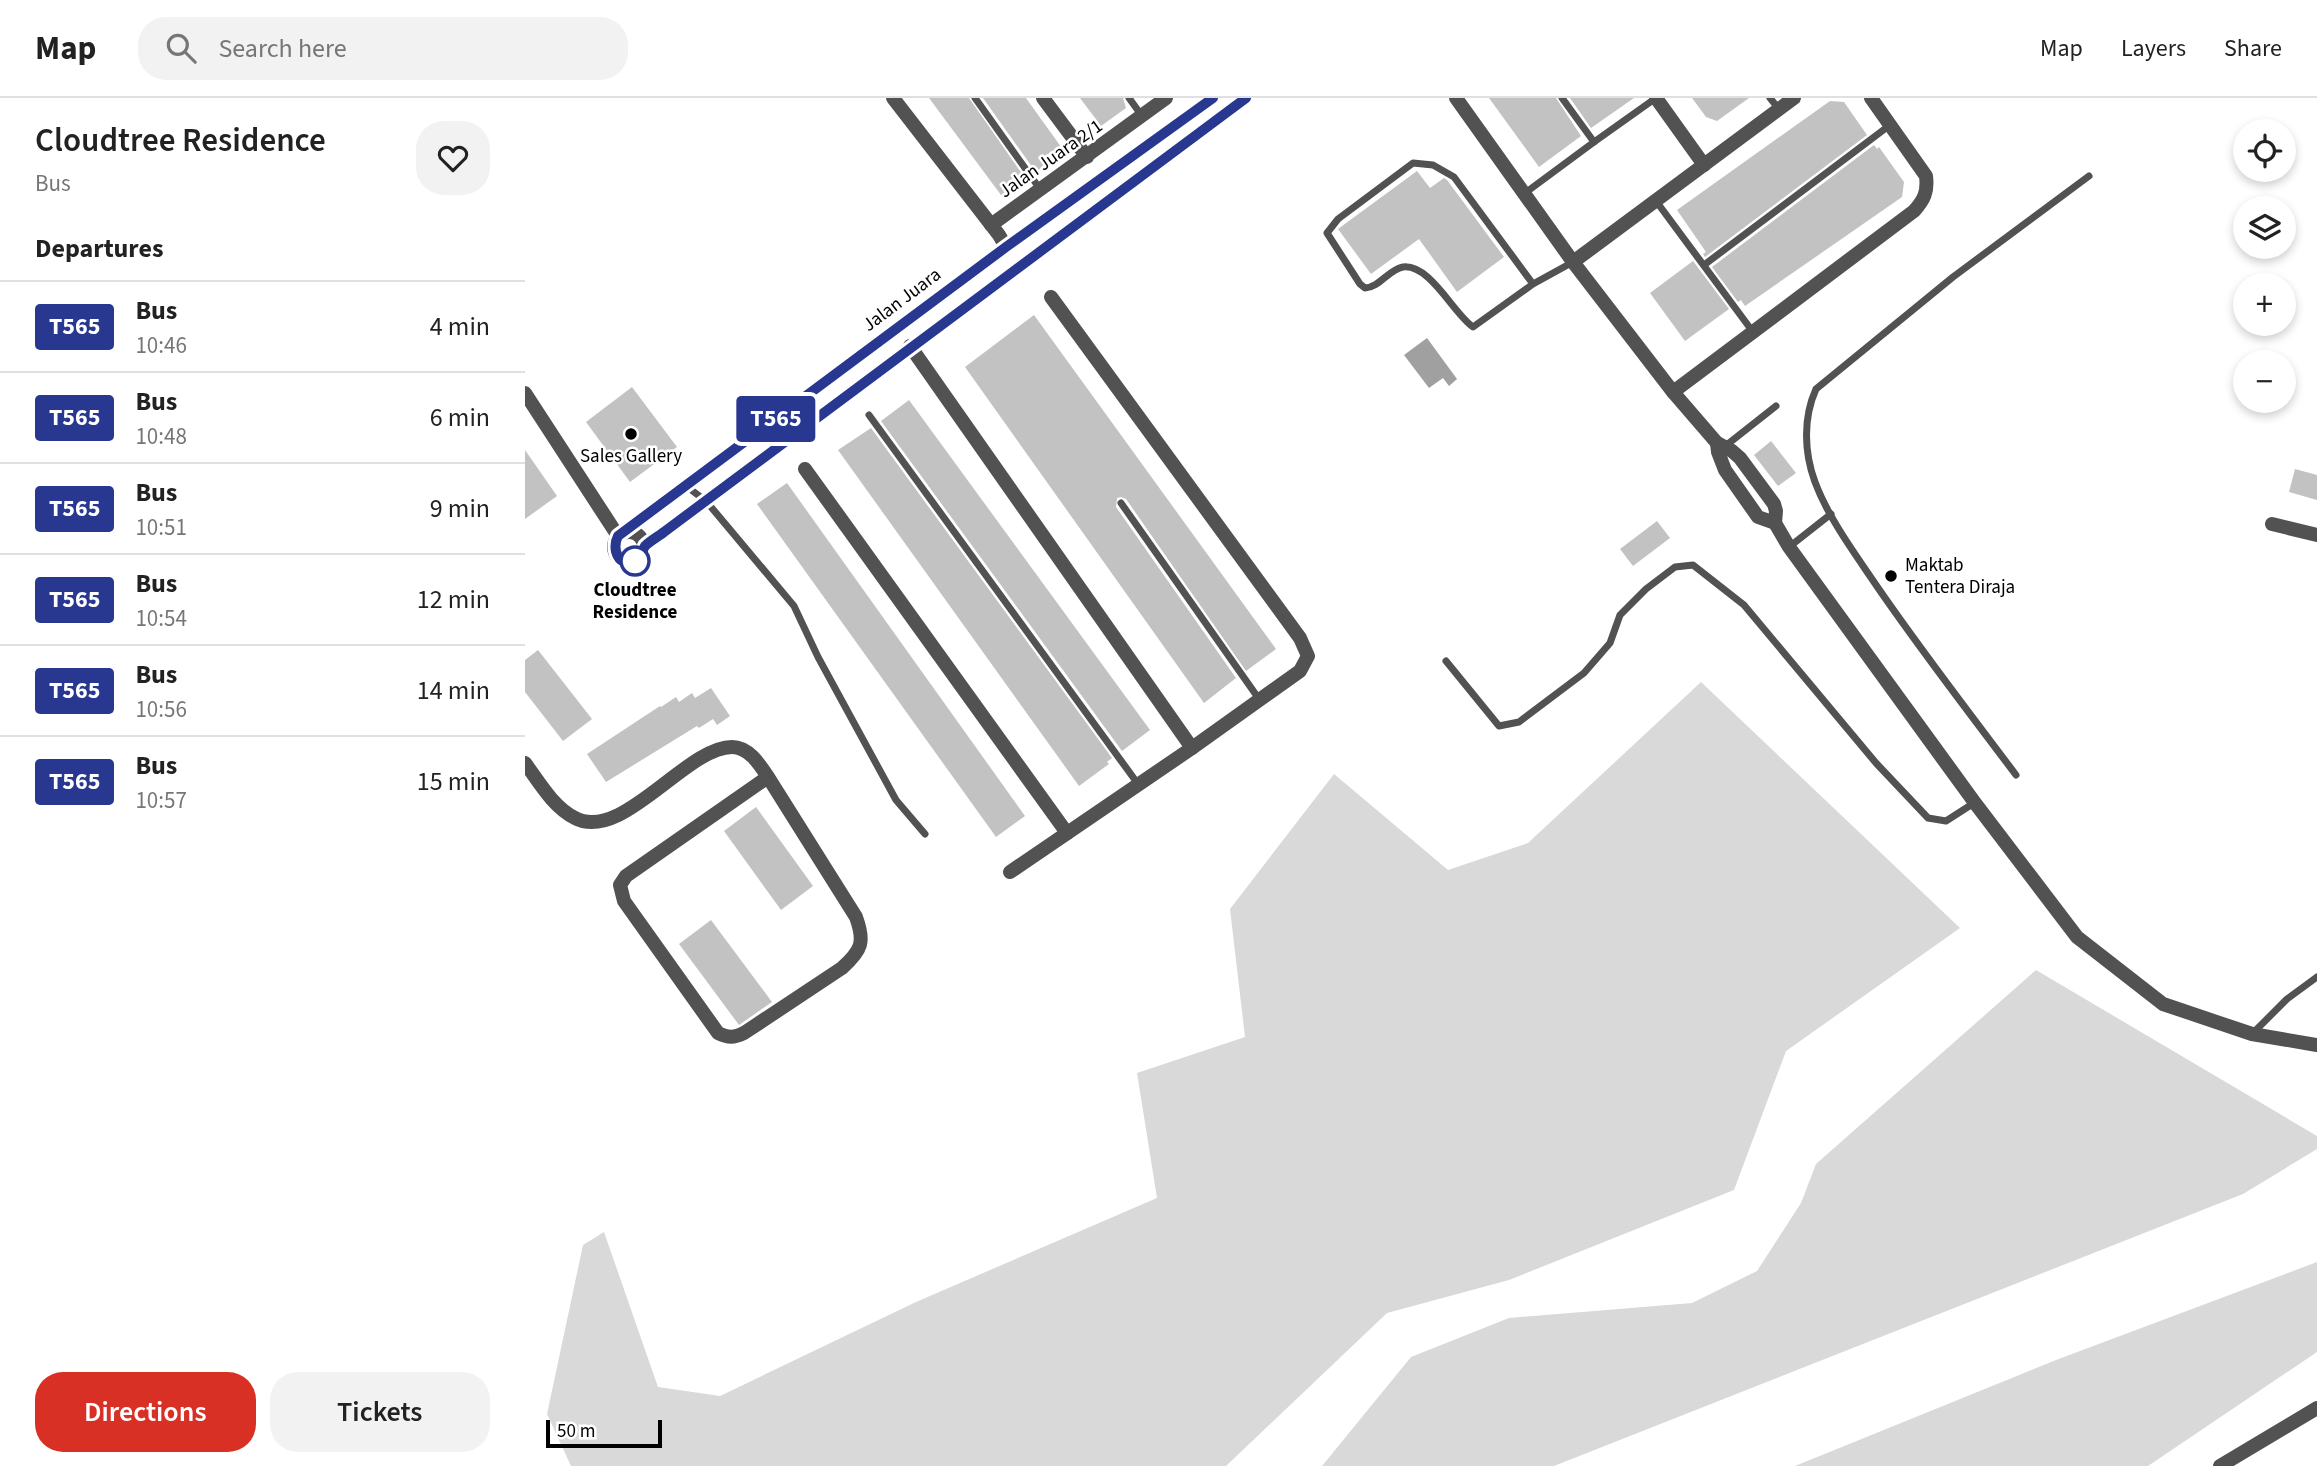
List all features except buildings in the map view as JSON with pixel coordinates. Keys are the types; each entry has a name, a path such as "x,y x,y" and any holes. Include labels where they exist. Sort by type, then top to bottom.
{"street":[{"path":"893,98 1006,247"},
{"path":"1043,98 1087,157"},
{"name":"Jalan Juara 2/1","path":"991,225 1166,98"},
{"path":"644,547 638,534 624,532 614,544 614,552 619,559 635,561 644,547 1246,98"},
{"path":"1455,98 1573,262 1673,392 1720,447 1740,458 1774,504 1775,523 1789,547 1975,803 2077,937 2163,1004 2252,1034 2317,1045"},
{"path":"1656,98 1705,165"},
{"path":"1573,262 1705,165 1775,104 1794,98"},
{"path":"1673,392 1914,211 1922,202 1927,190 1926,176 1871,98"},
{"path":"1206,100 1216,120"},
{"name":"Jalan Juara","path":"618,536 1206,100"},
{"path":"1010,872 1300,671 1308,656 1300,638 1051,297"},
{"path":"911,346 1192,748"},
{"path":"525,393 618,536"},
{"path":"1720,447 1725,470 1758,517 1775,523"},
{"path":"805,469 1067,833"},
{"path":"2272,524 2317,536"},
{"path":"525,762 555,804 577,820 600,822 626,812 693,763 711,753 732,747 747,751 768,777 856,916 862,932 861,946 842,968 744,1033 726,1037 718,1032 624,901 620,884 627,876 768,777"},
{"path":"2220,1466 2317,1408"}],"lane":[{"path":"975,98 1040,190"},
{"path":"1129,98 1143,116"},
{"path":"1562,98 1594,142"},
{"path":"1524,194 1656,98"},
{"path":"1704,265 1891,125"},
{"path":"1533,285 1454,177 1433,165 1413,163 1338,219 1327,233 1365,288 1372,288 1402,267 1422,271 1473,327 1533,285 1573,262"},
{"path":"2016,775 1898,617 1831,514 1815,484 1807,446 1809,405 1817,389 1953,277 2089,176"},
{"path":"1656,201 1754,333"},
{"path":"1720,447 1776,406"},
{"path":"869,415 1139,785"},
{"path":"686,486 706,501 794,606 896,800 925,835"},
{"path":"1121,503 1259,700"},
{"path":"1789,547 1831,514"},
{"path":"1446,662 1499,726 1519,722 1584,673 1610,643 1620,615 1646,589 1675,567 1693,565 1744,605 1876,763 1928,818 1946,821 1975,803"},
{"path":"2252,1034 2287,999 2317,977"}],"shaded area":[{"path":"1427,338 1457,379 1449,386 1443,378 1429,388 1404,355"},
{"path":"1701,682 1960,928 1786,1051 1734,1190 1509,1280 1387,1313 1226,1466 571,1466 547,1414 583,1245 604,1232 658,1387 720,1396 916,1302 1157,1198 1137,1073 1245,1037 1230,909 1334,774 1448,870 1528,843"},
{"path":"2036,970 2317,1136 2317,1149 2243,1194 1554,1466 1322,1466 1411,1357 1509,1318 1692,1303 1757,1271 1801,1203 1816,1164"},
{"path":"2317,1262 2317,1352 2148,1466 1795,1466 2056,1360"}],"bus line":[{"name":"T565","path":"1213,98 1006,247 618,536 614,552 619,559 635,561 644,547 1246,98"}],"place":[{"name":"Sales Gallery","path":"631,434"},
{"name":"Cloudtree Residence","path":"635,561"},
{"name":"Maktab Tentera Diraja","path":"1891,576"}]}
